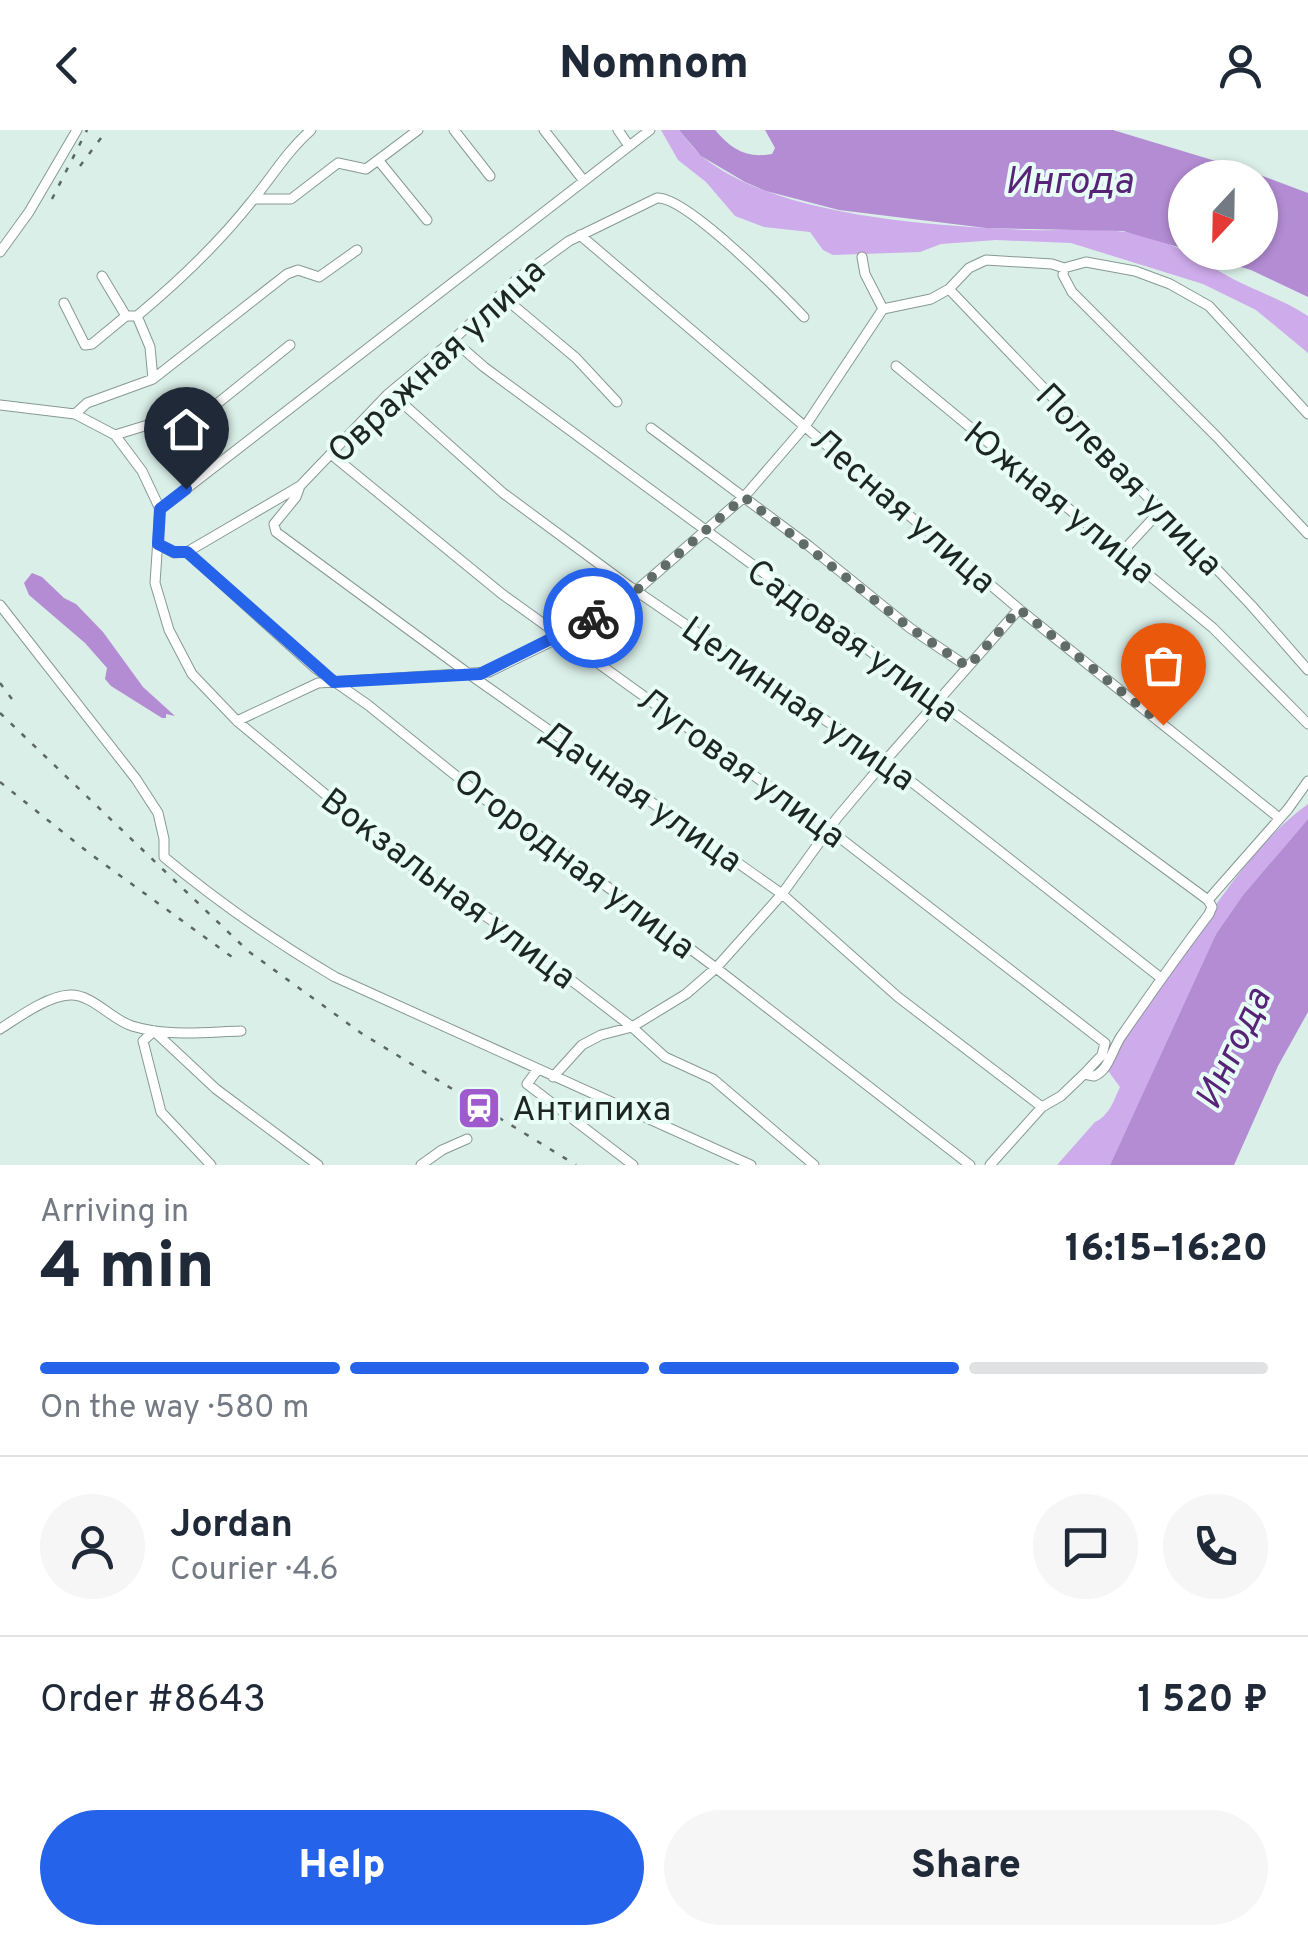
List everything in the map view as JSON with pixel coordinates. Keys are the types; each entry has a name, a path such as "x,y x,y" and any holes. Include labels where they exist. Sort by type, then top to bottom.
{"street":[{"path":"0,252 29,212 76,130"},
{"path":"64,303 85,345 92,344 126,316 138,316 208,252 294,145 311,130"},
{"path":"254,199 291,199 338,163 366,169 418,130"},
{"path":"454,130 490,176"},
{"path":"544,130 584,180"},
{"path":"618,130 629,146"},
{"path":"0,405 76,414 115,434 142,471 160,509 650,130"},
{"path":"379,161 427,220"},
{"name":"Овражная улица","path":"187,552 300,486 391,393 543,260 580,235 657,198 668,198 741,255 804,316"},
{"name":"Лесная улица","path":"580,235 1019,609 1278,817"},
{"path":"76,414 87,403 153,380 287,274 298,270 319,277 357,250"},
{"path":"862,257 865,274 882,309"},
{"path":"237,721 307,686 489,672 563,636 637,590 744,497 806,425 882,309 930,300 949,290 969,268 986,260 1064,268 1086,262 1135,271 1197,297 1243,340 1308,414"},
{"path":"1064,268 1063,276 1072,292 1308,534"},
{"path":"102,276 126,316"},
{"name":"Полевая улица","path":"949,290 1251,605 1308,670"},
{"path":"501,294 576,358 617,402"},
{"path":"138,316 150,347 153,380"},
{"path":"860,338 871,347"},
{"name":"Садовая улица","path":"453,340 706,532 1208,900"},
{"path":"115,434 203,414 290,344"},
{"name":"Южная улица","path":"896,366 1213,628 1308,724"},
{"name":"Целинная улица","path":"391,393 504,493 884,761 1161,978"},
{"path":"651,428 910,628 968,667"},
{"name":"Луговая улица","path":"332,455 502,594 831,831 1105,1043 1102,1055 1084,1074"},
{"name":"Дачная улица","path":"300,486 274,524 276,532 468,674 782,894 898,997 1042,1107"},
{"name":"Вокзальная улица","path":"160,509 155,583 169,630 192,674 237,721 343,808 383,847 506,930 665,1057 713,1079 814,1165"},
{"path":"1123,551 1159,512"},
{"path":"158,544 174,552 187,552"},
{"name":"Огородная улица","path":"187,552 334,682 501,812 526,826 716,968 970,1165"},
{"path":"0,605 158,813 164,857 256,928 334,976 750,1165"},
{"path":"554,1076 582,1045 632,1027 686,994 716,968 782,894 884,761 1019,609"},
{"path":"990,1165 1042,1107 1061,1096 1084,1074 1094,1076 1104,1071 1115,1046 1209,914 1212,908 1208,900 1308,781"},
{"path":"0,1029 53,1000 71,995 84,998 129,1025 166,1034 242,1031"},
{"path":"601,1035 608,1008"},
{"path":"154,1031 143,1041 160,1112 212,1165"},
{"path":"154,1031 216,1089 318,1165"},
{"path":"538,1069 527,1084 633,1165"},
{"path":"421,1165 467,1139"}],"shaded area":[{"path":"661,130 679,130 704,158 736,178 814,206 903,221 1027,230 1113,231 1156,239 1168,244 1168,270 1217,270 1308,316 1308,353 1256,310 1203,284 1071,243 996,240 941,244 920,252 833,255 823,250 810,232 764,227 735,216 706,182 678,160"},
{"path":"1308,804 1308,819 1243,895 1216,934 1110,1165 1057,1165 1110,1107 1120,1087 1106,1068 1161,982 1247,864 1275,832"}],"water":[{"name":"Ингода","path":"679,130 715,130 740,151 763,155 772,154 775,148 765,130 1113,130 1212,160 1168,160 1168,244 1123,231 986,228 839,210 766,191 701,156"},
{"name":"Ингода","path":"1278,182 1308,193 1308,297 1251,270 1278,270"},
{"path":"32,573 76,604 103,632 143,687 175,716 166,714 162,718 111,686 105,679 107,668 85,643 29,595 24,583"},
{"name":"Ингода","path":"1308,819 1308,1012 1278,1066 1234,1165 1110,1165 1216,934 1243,895"}],"railway":[{"path":"52,199 87,130"},
{"path":"80,166 107,130"},
{"path":"0,683 17,706"},
{"path":"0,713 248,951 361,1033 576,1165"},
{"path":"0,782 89,853 232,957"}],"way so far":[{"path":"593,618 637,590 744,497 910,628 968,667 1019,609 1163,725"}],"place":[{"name":"Антипиха","path":"479,1108"}],"route":[{"path":"186,489 160,509 158,544 174,552 187,552 334,682 489,672 593,618"}]}
